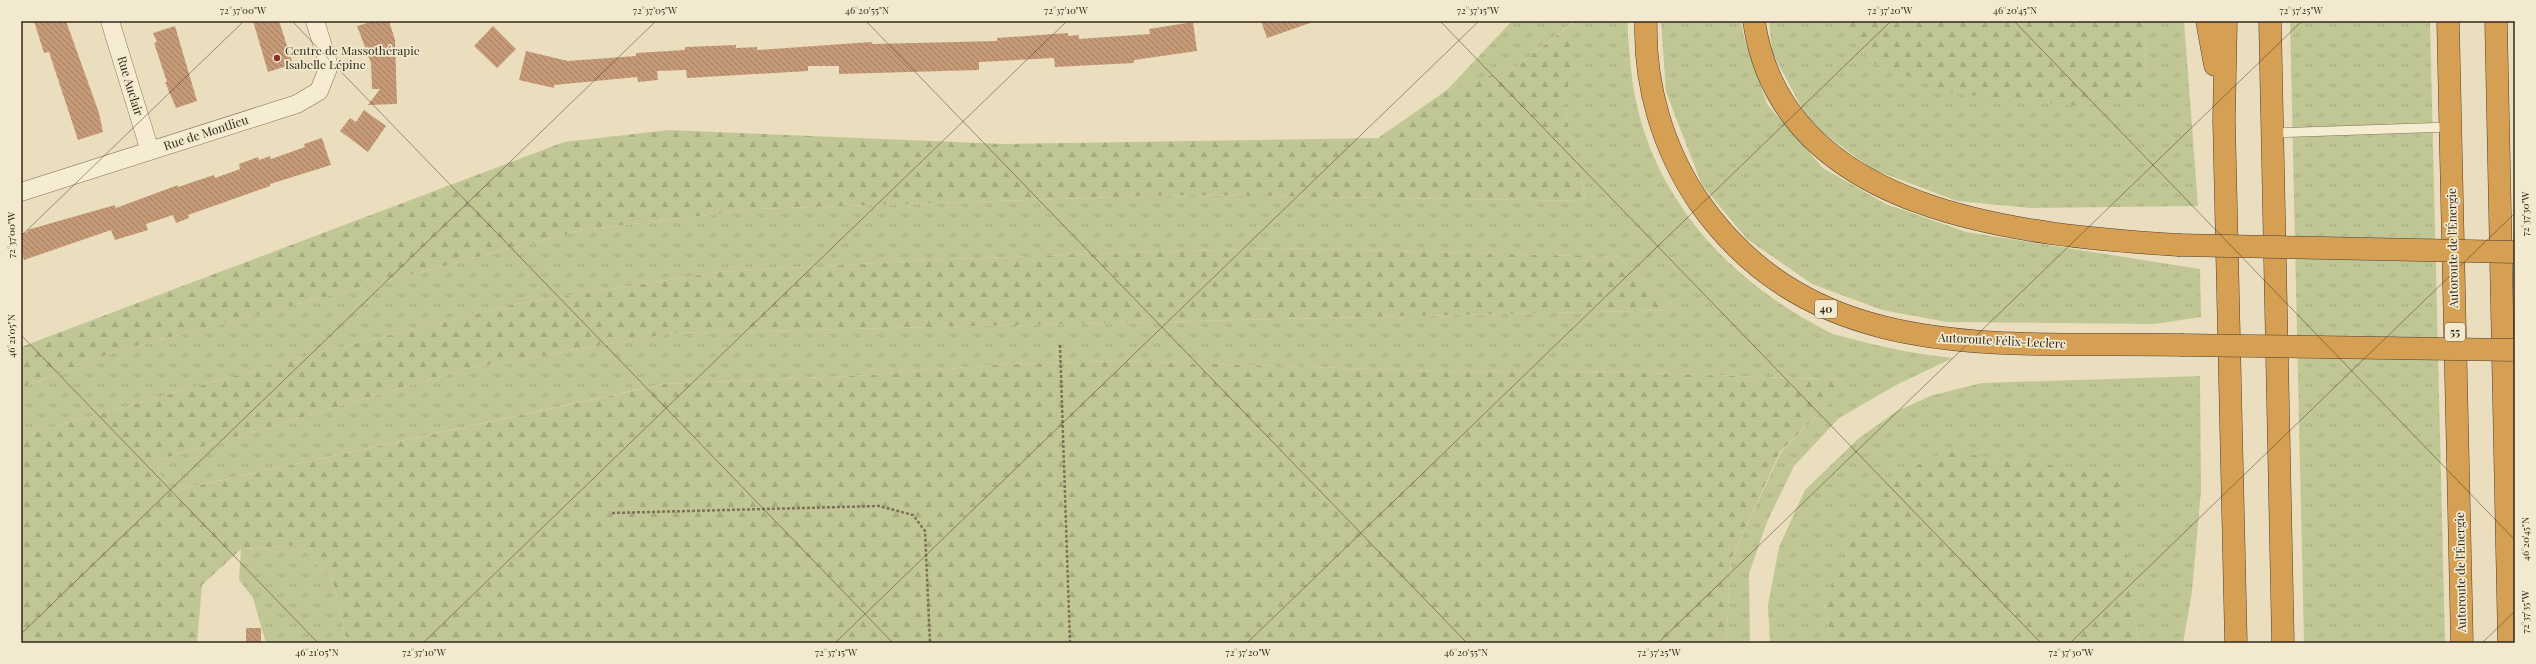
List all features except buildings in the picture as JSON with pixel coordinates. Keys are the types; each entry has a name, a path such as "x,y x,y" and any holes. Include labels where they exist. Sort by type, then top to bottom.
{"highway":[{"name":"Autoroute Félix-Leclerc","path":"1646,21 1648,66 1655,105 1670,149 1680,171 1706,212 1729,239 1756,264 1795,293 1838,314 1884,328 1921,336 1983,342 2515,350"},
{"path":"1754,21 1769,72 1796,119 1831,155 1872,181 1922,203 1995,224 2074,236 2178,244 2515,252"},
{"path":"2207,21 2224,120"},
{"path":"2226,21 2224,120 2236,643"},
{"path":"2270,21 2283,643"},
{"name":"Autoroute de l'Énergie","path":"2448,21 2462,643"},
{"path":"2496,21 2509,643"}],"street":[{"name":"Rue Auclair","path":"110,21 150,151"},
{"name":"Rue de Montlieu","path":"21,192 296,104 319,91 329,66 315,21"}],"lane":[{"path":"2273,133 2450,127"}],"path":[{"path":"1060,345 1070,643"},
{"path":"612,512 879,506 914,515 925,531 930,643"}],"green space":[{"path":"1512,21 1575,21 1516,67 1447,90"},
{"path":"1575,21 1628,21 1631,69 1639,112 1652,153 1671,190 1694,225 1722,256 1754,284 1789,309 1830,333 1892,349 1953,358 1898,384 1839,418 1794,466 1767,522 1749,574 1750,643 1726,643 1731,559 1781,452 1851,380 1647,373 1438,371 1119,361 1008,364 873,375 663,384 167,492 155,461 465,369 673,333 1678,310 1618,257 1277,248 947,259 719,272 516,304 313,354 21,436 21,388 117,351 582,230 758,209 1180,195 1586,201 1565,112"},
{"path":"1576,21 1565,112 1586,201 1180,195 758,209 582,230 117,351 21,388 21,347 564,142 669,130 1005,144 1378,138 1447,90 1516,67"},
{"path":"1661,21 1741,21 1744,37 1767,104 1823,168 1886,204 1966,232 2200,269 2201,317 2154,324 1947,322 1882,310 1812,284 1747,239 1702,185 1666,92"},
{"path":"1769,21 1844,21 1871,62 2145,94 2146,21 2184,21 2198,206 2031,208 1957,201 1872,169 1810,123 1772,52"},
{"path":"1844,21 2146,21 2145,94 2078,106 1951,93 1871,62"},
{"path":"2290,21 2430,21 2445,643 2304,643"},
{"path":"1277,248 1618,257 1678,310 673,333 465,369 155,461 167,492 664,384 873,375 1008,364 1119,361 1438,371 1647,373 1852,380 1780,452 1731,559 1726,643 347,643 333,582 300,545 241,549 202,585 197,643 21,643 21,436 313,354 516,304 719,272 947,259"},
{"path":"2200,376 2201,490 2192,592 2183,643 2138,643 2116,474 1824,603 1831,643 1770,643 1768,605 1779,547 1805,490 1859,438 1897,411 1933,395 1982,383"},
{"path":"1945,451 2117,474 2138,643 1831,643 1824,603 1864,504 1900,474"},
{"path":"300,545 333,582 347,643 266,643 253,598 239,580 241,549"}],"place":[{"name":"Centre de Massothérapie Isabelle Lépine","path":"277,58"}]}
